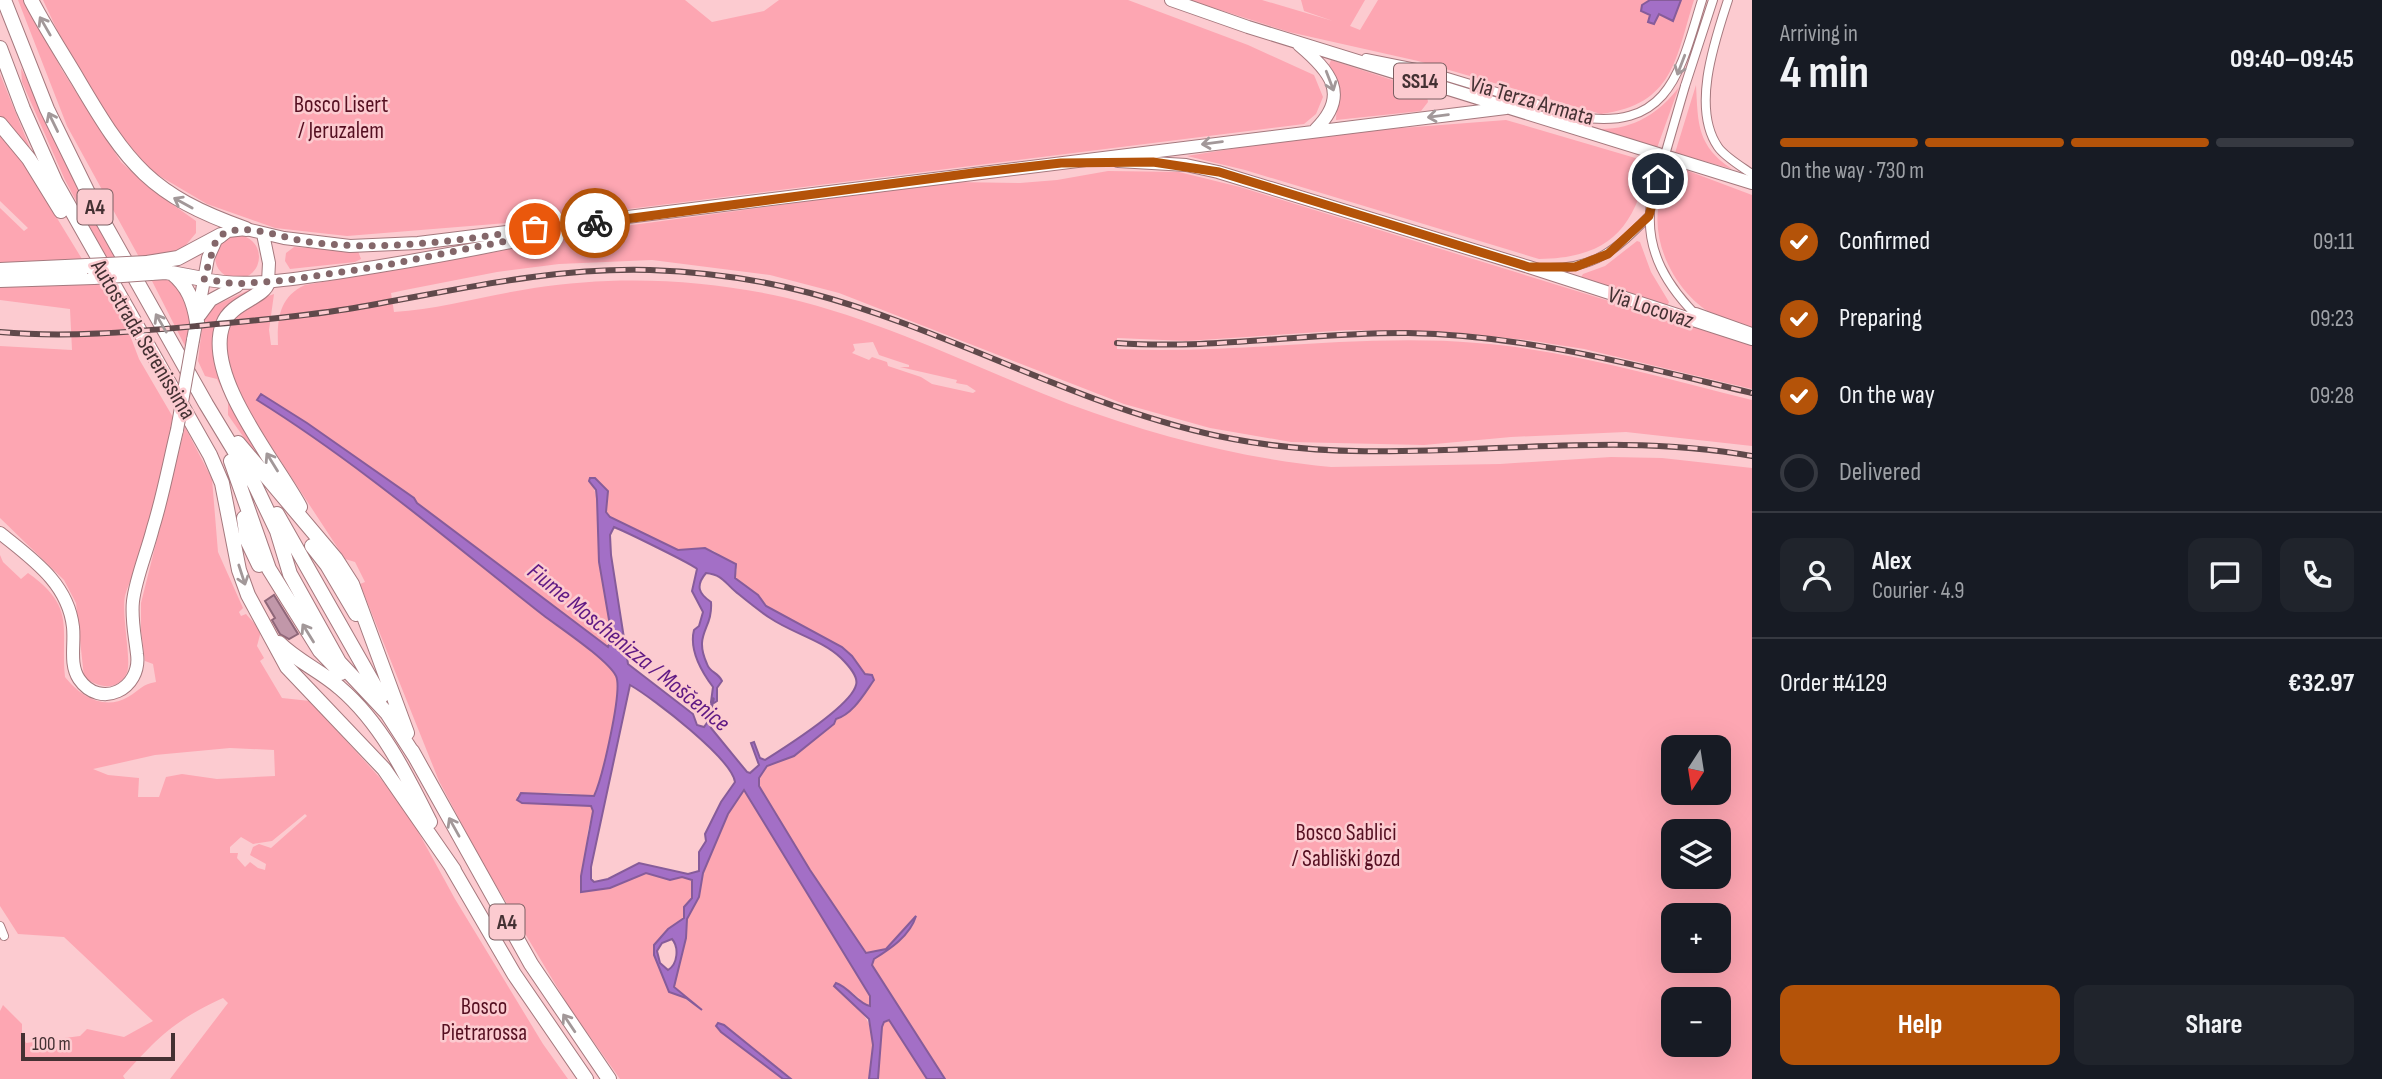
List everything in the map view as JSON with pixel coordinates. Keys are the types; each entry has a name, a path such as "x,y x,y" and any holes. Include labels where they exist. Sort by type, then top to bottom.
{"highway":[{"name":"Autostrada Serenissima","path":"4,0 47,109 95,207 206,404"},
{"path":"32,0 111,135 142,173 191,207 246,229"},
{"name":"Autostrada Serenissima","path":"0,48 23,109 56,183 92,251 172,384 210,455 222,483 239,570 248,595 271,636 288,660 370,743 399,782 514,974 586,1079"},
{"path":"0,124 29,159 62,212 92,251"},
{"path":"0,280 149,268 178,258 220,235"},
{"path":"149,268 204,279"},
{"path":"0,270 90,272"},
{"path":"172,273 180,280 191,298 197,322"},
{"path":"268,282 264,290 233,308 224,321 219,339 222,366 239,406 298,504 327,565"},
{"name":"A4","path":"206,404 336,559 352,584 416,758"},
{"name":"A4","path":"206,404 327,565 356,615 416,758"},
{"name":"A4","path":"206,404 239,478 269,569 325,658 377,707 416,758"},
{"name":"A4","path":"206,404 286,528 531,964 609,1079"}],"main road":[{"name":"SS14","path":"1171,0 1293,41 1752,183"},
{"path":"1293,41 1322,65 1334,89 1331,110 1315,130"},
{"name":"Via Locovaz","path":"220,235 235,229 246,229 310,243 350,246 418,243 590,224 1315,130 1506,108"},
{"name":"Via Locovaz","path":"1061,163 1153,162 1219,172 1752,339"},
{"name":"Via Locovaz","path":"204,279 243,284 382,266 590,224"},
{"path":"263,234 269,263 268,282"},
{"path":"0,533 31,558 62,590 70,611 74,668 78,678 87,689 99,694 112,694 124,688 133,680 138,668 132,619 134,598 162,499 210,252 220,235"},
{"path":"197,322 211,300 243,284"}],"street":[{"name":"Via Terza Armata","path":"1334,53 1422,69 1579,117 1603,121 1625,119 1644,111 1660,99 1674,82 1702,0"},
{"path":"1705,324 1687,307 1658,265 1649,216 1685,86 1713,0"},
{"path":"1728,0 1713,46 1705,85 1707,118 1718,146 1752,174"},
{"path":"1529,267 1575,267 1592,262 1621,244 1649,216"},
{"name":"Via Locovaz","path":"1687,307 1714,320 1752,332"},
{"path":"0,926 4,936"}],"green space":[{"path":"18,0 26,0 62,70 121,162 148,187 196,221 196,233 181,251 139,257 67,126"},
{"name":"Bosco Lisert / Jeruzalem","path":"43,0 685,0 712,22 764,11 779,0 1128,0 1248,45 1314,75 1323,97 1316,114 1304,124 533,221 347,236 275,228 207,204 151,171 108,119 64,45"},
{"path":"1189,0 1262,0 1333,21 1304,11 1301,0 1365,0 1350,26 1360,30 1378,0 1650,0 1642,5 1673,20 1681,0 1694,0 1682,42 1668,76 1644,100 1625,109 1601,114 1418,61 1289,32"},
{"path":"1331,60 1426,91 1428,102 1421,111 1336,120 1338,85 1329,65"},
{"path":"21,68 117,258 107,259 65,180 22,82"},
{"path":"0,74 30,148 0,117"},
{"path":"1696,85 1699,123 1706,143 1720,160 1732,169 1675,153"},
{"path":"1679,87 1657,148 1598,129 1622,127 1644,118 1663,105"},
{"path":"1506,120 1649,162 1636,205 1615,235 1584,253 1539,259 1245,170 1187,156 1324,134"},
{"path":"0,132 16,151 82,259 0,263 0,208 24,231 28,228 0,201"},
{"path":"1683,169 1752,195 1752,328 1720,318 1706,310 1682,287 1665,258 1658,226 1659,205 1667,173 1673,181 1673,172"},
{"name":"Bosco Sablici / Sabliški gozd","path":"1108,171 1179,172 1240,187 1752,345 1752,389 1584,349 1446,332 1349,330 1186,341 1117,338 1117,349 1162,350 1387,341 1477,343 1581,358 1752,400 1752,446 1626,432 1511,437 1424,445 1291,442 1210,428 1124,404 839,293 770,275 652,260 559,264 497,272 391,293 394,312 534,288 597,281 693,283 756,292 859,319 1069,404 1133,426 1231,452 1297,463 1331,467 1500,464 1611,457 1662,458 1752,468 1752,1079 945,1079 872,965 874,959 894,945 913,918 886,949 866,953 810,870 759,786 759,778 767,766 794,756 834,724 836,719 853,708 874,680 872,675 865,675 842,647 766,606 735,578 737,569 714,551 705,548 678,550 610,517 606,512 608,491 591,478 597,499 599,563 612,637 608,647 417,503 414,498 261,394 257,400 367,476 583,644 604,662 616,677 614,717 594,796 521,793 517,796 522,803 591,806 593,811 588,830 582,892 610,888 646,873 664,878 682,877 692,880 692,898 687,903 684,918 668,929 654,955 669,992 684,997 674,987 686,938 687,919 700,892 703,873 728,814 744,790 870,996 870,1006 864,1005 840,984 840,993 861,1012 871,1030 873,1051 869,1079 791,1079 720,1023 718,1029 721,1032 783,1079 620,1079 569,1007 482,862 439,781 360,584 365,582 355,562 345,559 238,396 225,341 231,320 250,302 274,294 269,330 271,345 278,345 281,310 290,296 305,285 495,252 595,230 952,182 1020,183","holes":["873,342 879,355 909,365 900,367 957,380 956,383 967,385 976,391 973,393 932,384 921,377 888,366 887,362 872,357 869,360 852,353 855,350 853,344"]},
{"path":"237,235 252,242 259,257 252,272 237,279 222,272 215,257 222,242"},
{"path":"1637,241 1640,242 1651,272 1669,302 1667,306 1580,279 1583,274 1605,266"},
{"path":"294,247 358,251 361,259 355,262 290,269 285,261 286,253"},
{"path":"151,279 172,280 184,296 190,318 185,346"},
{"path":"98,283 122,314 139,359 174,419 149,525 125,596 128,669 122,680 112,686 95,683 84,677 76,603 64,580 0,518 0,346 72,350 70,309 0,300 0,286"},
{"path":"253,288 254,290 233,301 218,319 214,347 283,493 228,415 228,401 217,379 205,376 198,361 203,320 212,307"},
{"name":"Bosco Pietrarossa","path":"185,427 212,479 218,552 243,608 239,612 241,616 246,614 261,631 257,646 264,658 260,661 282,698 310,701 381,779 409,815 455,899 543,1044 568,1079 170,1079 228,1003 223,998 192,1014 168,1031 123,1076 125,1079 0,1079 0,1011 3,1005 22,1024 22,1035 26,1043 80,1036 87,1029 124,1037 153,1021 64,937 18,934 0,906 0,555 3,562 21,579 28,573 54,597 63,619 65,677 85,695 101,702 119,701 156,682 153,664 145,661 141,603","holes":["230,748 274,750 275,776 217,779 182,774 166,777 159,797 138,797 139,778 108,775 93,769 155,755","305,814 307,816 271,848 259,844 253,847 250,855 266,864 265,870 250,862 245,867 237,858 238,853 230,853 230,847 241,837 253,844 272,841"]},
{"path":"889,1020 927,1079 878,1079 882,1027 884,1022"}],"shaded area":[{"path":"1650,0 1681,0 1673,21 1659,14 1654,24 1648,22 1650,15 1641,11 1642,5"},
{"path":"261,394 414,498 417,503 608,647 612,637 599,562 596,490 589,481 590,478 595,478 608,491 606,512 610,517 678,550 705,548 736,564 735,578 758,595 766,606 842,647 865,674 872,675 874,680 853,708 836,719 834,724 794,756 767,766 759,778 759,786 810,870 866,953 886,949 916,916 904,936 874,959 872,965 945,1079 927,1079 889,1020 884,1022 882,1027 878,1079 869,1079 873,1045 869,1019 834,986 836,983 841,985 870,1006 870,996 744,790 728,814 703,873 699,897 687,919 686,938 674,987 702,1010 686,998 669,992 654,955 654,945 668,929 684,918 684,907 692,898 692,880 682,877 670,880 646,873 610,888 581,892 581,876 593,811 591,806 522,803 517,800 521,793 594,796 614,716 616,676 593,653 403,503 257,400","holes":["614,527 697,569 692,591 703,612 699,626 694,630 693,645 700,667 713,687 711,702 717,701 717,688 722,681 708,667 703,654 703,638 711,611 711,602 700,589 700,582 706,573 720,577 770,618 825,646 841,658 856,678 851,694 816,726 765,760 760,758 754,742 751,743 759,765 750,773 747,772 711,728 709,720 704,727 697,725 693,714 628,664 611,555 610,535","630,685 673,715 707,745 731,772 735,782 721,802 705,834 706,841 699,852 699,871 688,874 639,863 608,879 594,882 591,879 591,867","672,939 676,946 676,960 668,970 660,963 657,951 662,943"]},
{"path":"718,1023 791,1079 783,1079 721,1032 716,1026"}],"building":[{"path":"274,595 298,634 289,639 280,634 265,601"}],"waterway":[{"name":"Fiume Moschenizza / Moščenice","path":"708,722 713,699"}],"railway":[{"path":"0,332 74,334 197,326 329,312 461,288 574,272 670,271 751,280 810,293 916,328 1125,410 1233,439 1298,448 1363,451 1623,445 1687,448 1752,456"},
{"path":"1117,343 1226,343 1372,333 1452,335 1496,339 1582,354 1752,393"}],"way so far":[{"path":"535,229 418,243 350,246 310,243 235,229 220,235 216,240 208,258 204,279 236,284 288,280 491,246 595,223"}],"route":[{"path":"595,223 1061,163 1153,162 1219,172 1529,267 1555,268 1575,267 1592,262 1621,244 1649,216 1658,179"}]}
